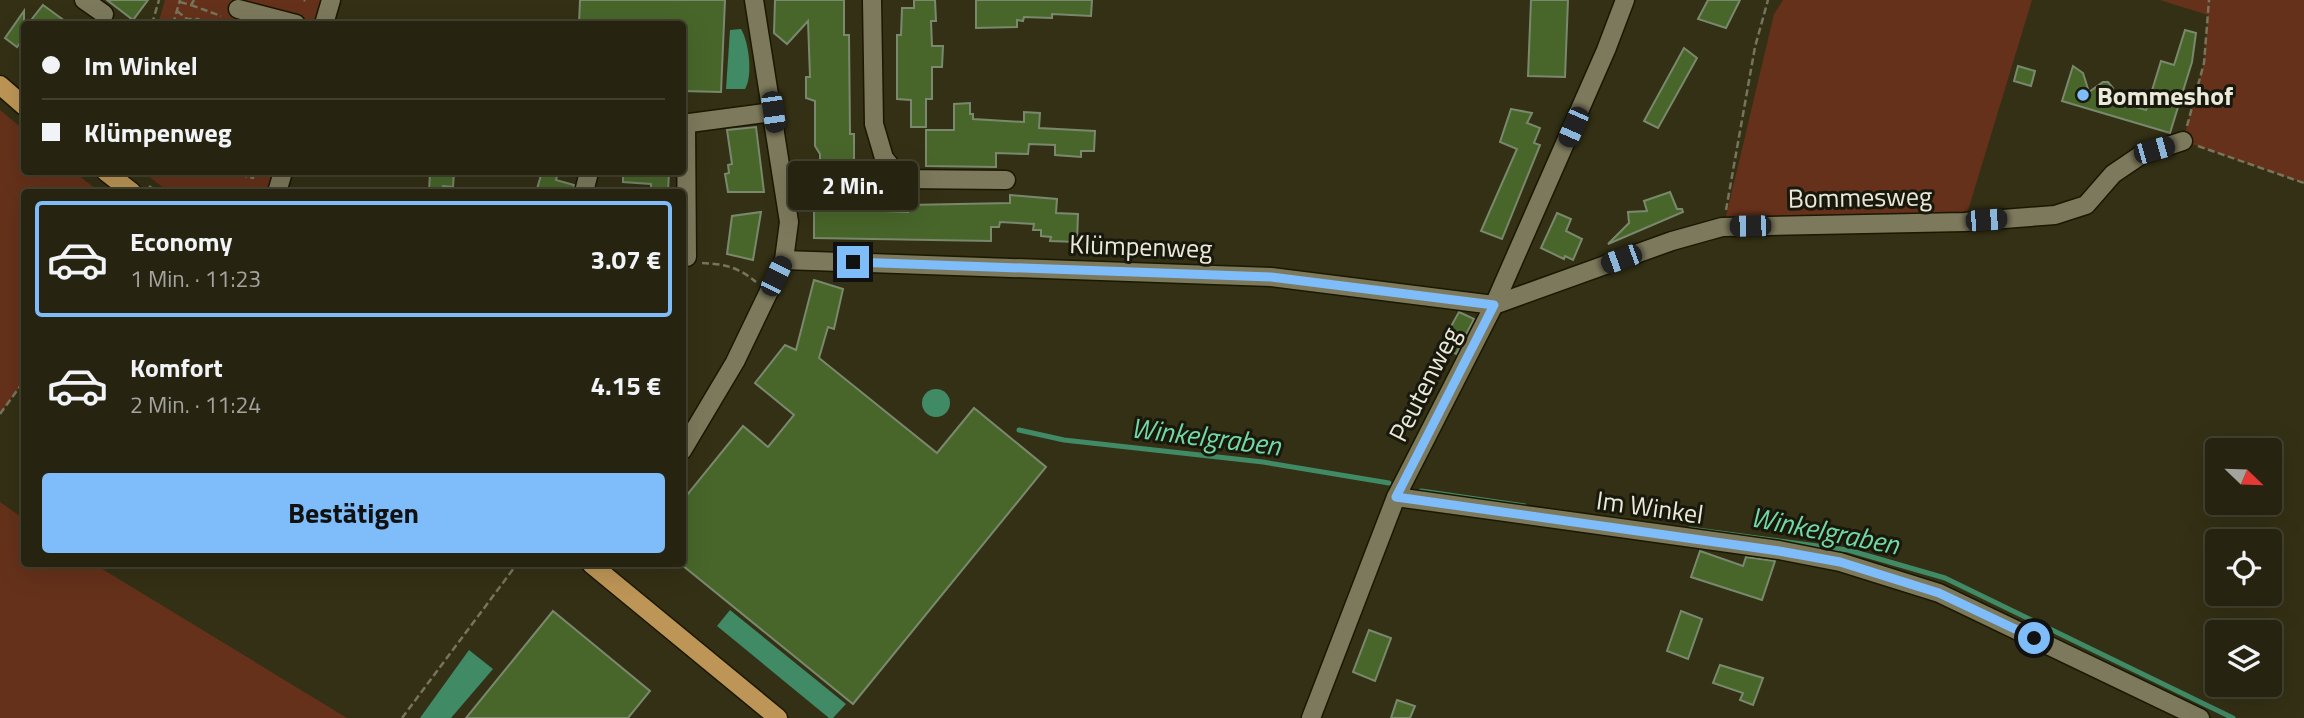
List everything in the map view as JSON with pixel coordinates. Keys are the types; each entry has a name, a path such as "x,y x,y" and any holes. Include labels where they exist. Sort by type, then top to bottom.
{"main road":[{"path":"0,85 21,103"},
{"path":"110,175 128,189"},
{"path":"601,567 778,718"}],"street":[{"path":"84,0 104,14"},
{"path":"325,21 331,0"},
{"path":"686,444 735,362 784,260 789,222 754,0"},
{"path":"872,0 874,124 884,158 901,179 1006,180"},
{"name":"Peutenweg","path":"1311,718 1396,497 1494,305 1606,50 1625,0"},
{"path":"233,13 279,21"},
{"path":"686,124 773,112"},
{"name":"Bommesweg","path":"1494,305 1672,241 1723,227 1964,222 2055,215 2086,205 2113,174 2141,155 2183,141"},
{"path":"686,213 687,257"},
{"name":"Klümpenweg","path":"784,260 1271,277 1494,305"},
{"name":"Im Winkel","path":"1396,497 1840,562 1939,593 2200,718"}],"path":[{"path":"153,21 159,0"},
{"path":"191,5 194,0"},
{"path":"1723,227 1755,47 1768,0"},
{"path":"2208,0 2204,63 2183,141 2304,183"},
{"path":"174,21 180,1 195,8 233,13"},
{"path":"177,11 187,19 206,21"},
{"path":"687,257 692,263 726,264 738,268 768,292"},
{"path":"0,414 21,385"},
{"path":"402,718 515,567"}],"shaded area":[{"path":"165,0 324,0 319,21 159,21"},
{"path":"1783,0 2032,0 1966,217 1724,225 1774,14"},
{"path":"2160,0 2304,0 2304,183 2183,141 2204,63 2208,15"},
{"path":"741,29 749,59 749,76 745,89 726,89 730,30"},
{"path":"0,110 21,128 21,175 78,175 96,189 21,189 21,385 0,414"},
{"path":"147,175 277,175 273,189 165,189"},
{"path":"936,389 946,393 950,403 946,413 936,417 926,413 922,403 926,393"},
{"path":"0,502 21,517 21,567 99,567 347,718 0,718"},
{"path":"730,610 846,704 833,718 829,718 717,626"},
{"path":"469,650 493,669 451,718 420,718"}],"building":[{"path":"107,0 148,0 133,20"},
{"path":"580,0 725,0 721,92 686,91 686,21 579,21"},
{"path":"775,0 844,0 844,35 849,35 850,134 854,134 854,174 820,174 820,154 815,146 815,101 806,98 806,77 810,77 808,21 787,44 774,33"},
{"path":"914,0 935,0 936,21 931,21 932,46 943,46 942,67 932,67 932,99 926,99 926,127 911,127 911,100 897,99 897,35 901,35 902,8 914,8"},
{"path":"976,0 1092,0 1091,16 1052,14 1052,18 1024,17 1023,21 1017,20 1017,27 976,28"},
{"path":"1531,0 1568,0 1565,77 1528,76"},
{"path":"1708,0 1740,0 1726,28 1698,19"},
{"path":"43,5 65,21 30,21"},
{"path":"24,11 21,42 17,47 5,38"},
{"path":"2185,30 2196,33 2192,62 2170,133 2062,101 2073,66 2083,73 2089,92 2103,82 2108,82 2113,88 2112,100 2146,110 2161,61 2174,65"},
{"path":"1684,48 1697,58 1658,128 1644,121"},
{"path":"2018,66 2035,71 2031,86 2014,81"},
{"path":"970,103 973,119 1024,122 1024,112 1040,113 1039,128 1095,131 1094,151 1081,151 1081,157 1055,155 1055,145 1029,144 1028,154 996,153 996,167 926,166 926,130 954,130 954,104"},
{"path":"1511,109 1532,113 1527,123 1540,128 1534,143 1540,145 1502,239 1481,231 1517,149 1500,142"},
{"path":"756,127 764,192 728,192 725,174 729,173 728,165 732,164 727,130"},
{"path":"430,175 454,175 453,187 429,189"},
{"path":"541,175 557,175 556,180 574,185 573,189 537,189"},
{"path":"623,175 669,175 668,189 651,189 651,184 623,182"},
{"path":"1670,192 1677,209 1682,209 1683,212 1608,244 1629,223 1628,212 1647,211 1644,201"},
{"path":"1010,195 1057,199 1056,213 1078,214 1077,242 1050,241 1051,237 1041,236 1041,230 1033,230 1034,224 1000,222 999,227 991,227 991,241 814,238 814,200 833,200 833,209 908,212 908,205 1010,203"},
{"path":"761,212 753,260 727,254 732,216"},
{"path":"1557,213 1571,219 1566,231 1582,239 1573,260 1565,256 1564,259 1541,248"},
{"path":"814,280 843,289 834,329 828,327 819,358 937,453 974,408 1046,467 853,704 684,567 686,496 743,426 768,447 794,415 755,383 785,345 796,350"},
{"path":"1459,312 1474,319 1456,354 1440,346"},
{"path":"1700,551 1743,566 1746,557 1775,561 1762,600 1691,577"},
{"path":"553,611 650,691 628,718 466,718"},
{"path":"1681,611 1702,619 1688,659 1667,651"},
{"path":"1369,630 1391,638 1375,681 1353,672"},
{"path":"1720,665 1763,678 1753,705 1740,700 1743,693 1713,683"},
{"path":"1397,700 1415,706 1410,718 1391,718"}],"waterway":[{"name":"Winkelgraben","path":"1019,430 1064,440 1263,462 1389,483"},
{"name":"Winkelgraben","path":"1421,491 1525,506"},
{"name":"Winkelgraben","path":"1690,529 1848,550 1945,578 2233,718"}],"place":[{"name":"Bommeshof","path":"2083,95"}],"route":[{"path":"853,262 1271,277 1494,305 1396,497 1840,562 1939,593 2034,638"}]}
